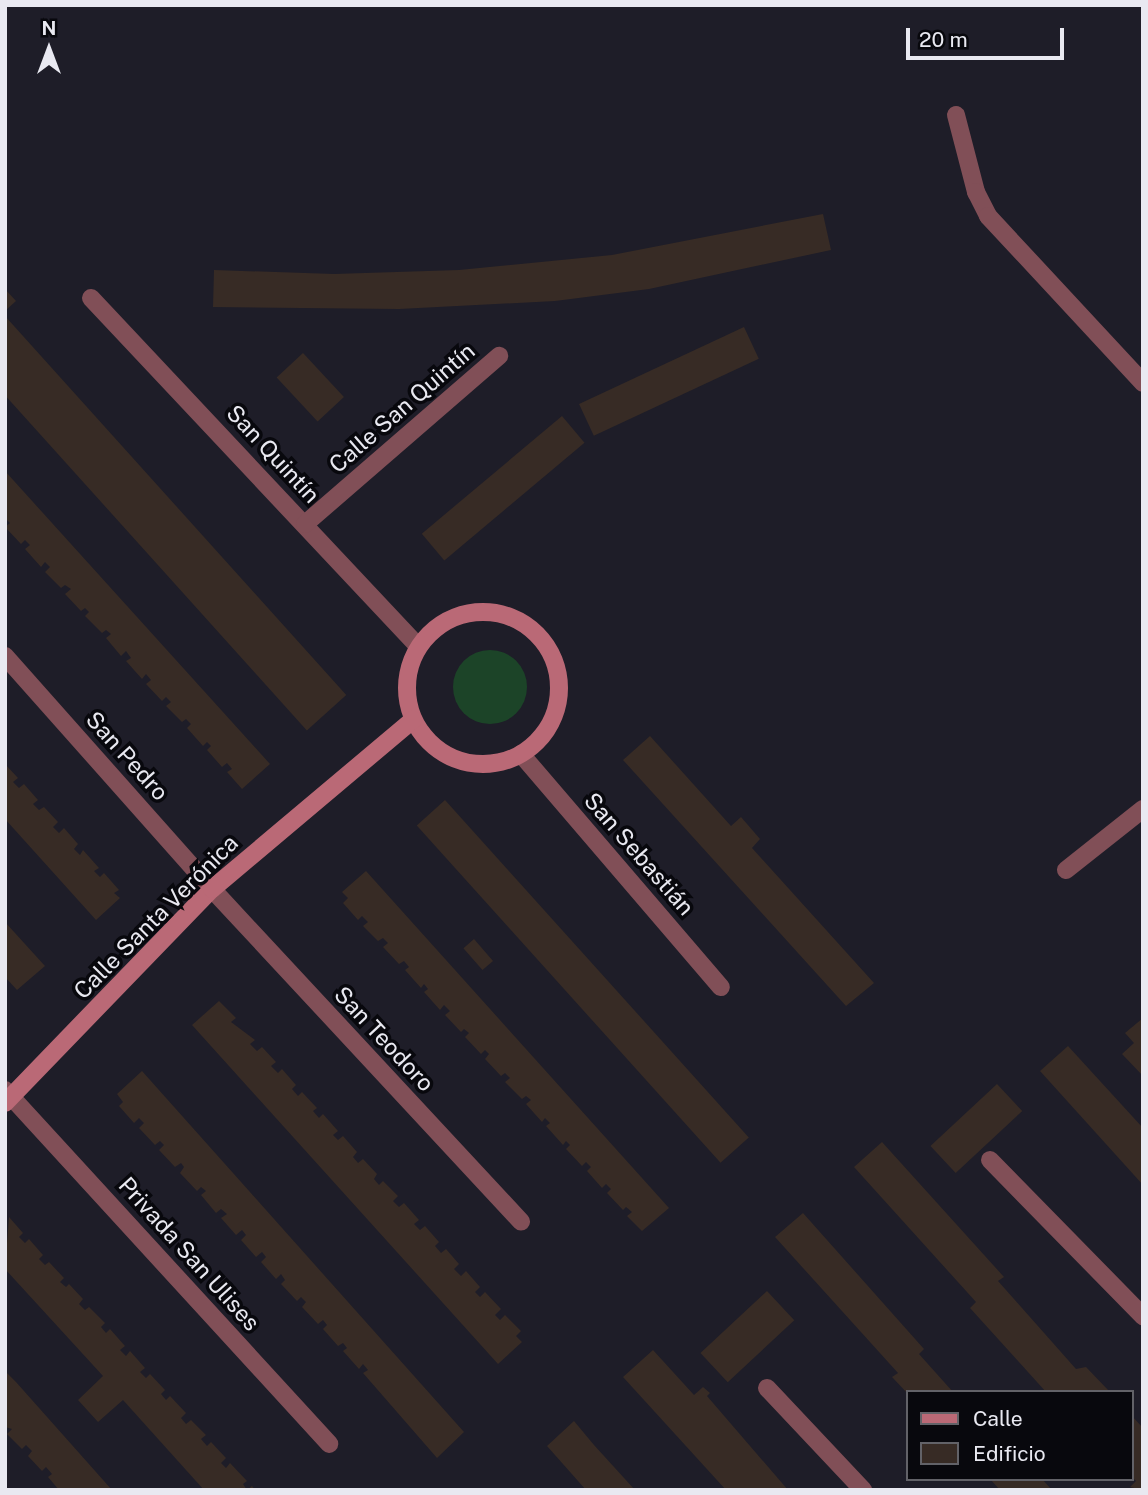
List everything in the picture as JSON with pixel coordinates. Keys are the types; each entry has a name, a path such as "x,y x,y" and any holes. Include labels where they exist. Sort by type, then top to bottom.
{"street":[{"path":"956,116 976,192 988,216 1143,383"},
{"name":"San Quintín","path":"91,298 418,646"},
{"name":"Calle San Quintín","path":"305,524 499,356"},
{"path":"482,611 508,615 530,627 547,645 557,668 560,693 554,717 540,738 521,754 497,763 460,760 427,741 413,720 407,695 408,669 418,646 435,628 458,615 482,611"},
{"name":"San Pedro","path":"5,656 212,889"},
{"name":"Calle Santa Verónica","path":"7,1097 212,889 413,720"},
{"name":"San Sebastián","path":"521,754 721,987"},
{"path":"1066,870 1143,809"},
{"name":"San Teodoro","path":"212,889 521,1222"},
{"name":"Privada San Ulises","path":"7,1097 329,1444"},
{"path":"990,1160 1143,1316"},
{"path":"767,1388 863,1490"}],"green space":[{"path":"483,650 497,650 511,656 521,666 527,687 521,708 511,718 497,724 483,724 469,718 459,708 453,694 453,680 459,666 469,656"}],"building":[{"path":"823,214 831,250 649,289 555,301 399,309 213,307 214,270 334,274 459,270 612,255"},
{"path":"5,289 16,301 5,311"},
{"path":"5,316 346,695 307,730 5,395"},
{"path":"744,327 759,359 594,436 579,404"},
{"path":"303,353 344,397 318,421 277,378"},
{"path":"562,416 584,443 444,560 422,534"},
{"path":"5,471 270,764 242,789 227,772 232,769 227,763 222,767 207,750 211,746 207,742 203,746 187,728 191,724 186,719 182,722 166,706 171,702 166,697 162,701 146,684 151,680 146,674 142,679 126,661 131,658 126,651 121,656 106,638 111,634 106,630 102,633 85,616 89,612 85,608 81,611 65,594 71,589 65,585 61,588 45,572 50,567 45,562 41,567 25,549 30,545 25,540 21,544 5,527 10,523 5,518"},
{"path":"650,736 731,826 741,817 760,839 752,848 874,983 846,1006 623,760"},
{"path":"5,764 18,778 13,782 19,788 24,784 38,800 33,804 39,810 44,807 58,822 53,827 59,833 64,828 78,844 74,849 80,855 83,850 99,868 94,871 100,877 104,873 119,890 114,893 120,898 96,920 5,819"},
{"path":"445,800 749,1137 721,1163 417,825"},
{"path":"366,871 669,1208 642,1231 627,1216 632,1212 626,1207 623,1210 607,1193 611,1189 606,1184 602,1188 587,1171 591,1167 586,1162 582,1166 566,1149 570,1145 566,1141 563,1145 546,1126 550,1123 545,1118 542,1122 526,1104 531,1100 526,1096 522,1099 505,1082 510,1078 505,1073 501,1076 485,1059 489,1054 485,1050 481,1054 465,1037 469,1033 464,1029 461,1032 445,1015 450,1011 444,1005 440,1010 424,992 428,989 424,984 421,988 405,970 409,967 404,961 399,964 383,947 388,943 383,938 378,941 363,926 368,922 362,916 358,920 343,903 348,898 342,892"},
{"path":"5,922 45,966 17,990 5,977"},
{"path":"474,939 493,961 482,970 463,948"},
{"path":"219,1001 236,1018 231,1022 255,1040 250,1044 257,1051 262,1047 276,1062 271,1066 278,1073 282,1069 296,1085 292,1089 298,1096 302,1092 317,1108 313,1111 319,1118 323,1114 338,1131 333,1135 338,1140 343,1136 357,1152 353,1157 358,1163 363,1159 377,1174 374,1179 379,1185 383,1181 398,1196 393,1201 399,1207 404,1203 419,1220 414,1224 420,1230 425,1226 439,1242 435,1246 441,1253 446,1249 459,1264 454,1269 461,1276 466,1271 480,1287 475,1292 480,1297 485,1292 501,1309 495,1315 500,1320 505,1315 521,1331 516,1336 522,1342 498,1364 192,1025"},
{"path":"1143,1018 1143,1076 1122,1054 1134,1043 1125,1033"},
{"path":"1068,1046 1143,1128 1143,1185 1040,1071"},
{"path":"142,1071 464,1432 437,1458 363,1373 368,1370 363,1364 359,1369 343,1351 347,1348 343,1343 338,1346 323,1329 327,1325 323,1320 318,1324 302,1307 306,1302 301,1297 297,1301 281,1284 285,1280 281,1274 276,1279 261,1262 266,1257 262,1252 256,1257 241,1240 246,1235 242,1230 236,1235 221,1218 227,1214 221,1209 216,1213 201,1195 206,1191 201,1187 197,1191 180,1173 184,1167 181,1163 175,1167 159,1150 164,1145 160,1141 155,1145 139,1128 144,1123 139,1118 134,1123 119,1106 123,1102 117,1094"},
{"path":"997,1084 1022,1111 956,1173 930,1146"},
{"path":"882,1142 1004,1277 998,1281 1076,1369 1086,1367 1108,1390 1044,1390 970,1308 976,1302 854,1167"},
{"path":"803,1213 924,1349 919,1354 951,1390 906,1392 892,1377 898,1373 775,1237"},
{"path":"9,1217 23,1233 19,1237 25,1243 29,1239 43,1255 39,1259 45,1265 49,1262 64,1278 60,1282 66,1287 69,1284 83,1299 79,1304 85,1310 89,1307 105,1323 101,1327 106,1333 110,1329 125,1346 120,1350 126,1356 130,1351 145,1368 140,1372 146,1378 150,1374 165,1390 161,1394 166,1400 170,1396 186,1413 181,1418 186,1424 191,1420 206,1435 201,1439 207,1446 211,1442 226,1458 221,1463 226,1468 230,1463 247,1481 243,1484 247,1490 204,1490 123,1400 98,1422 78,1400 103,1376 5,1269"},
{"path":"767,1291 794,1320 728,1382 700,1353"},
{"path":"653,1350 694,1395 703,1387 710,1393 707,1396 788,1490 726,1490 623,1377"},
{"path":"5,1371 112,1490 59,1490 48,1477 52,1474 46,1467 42,1471 28,1456 32,1451 26,1445 22,1449 7,1434 12,1429 5,1427"},
{"path":"1134,1418 1143,1428 1143,1490 1130,1487 1136,1481"},
{"path":"574,1421 635,1490 586,1490 547,1446"},
{"path":"992,1481 1044,1481 1052,1490 1000,1490"}]}
